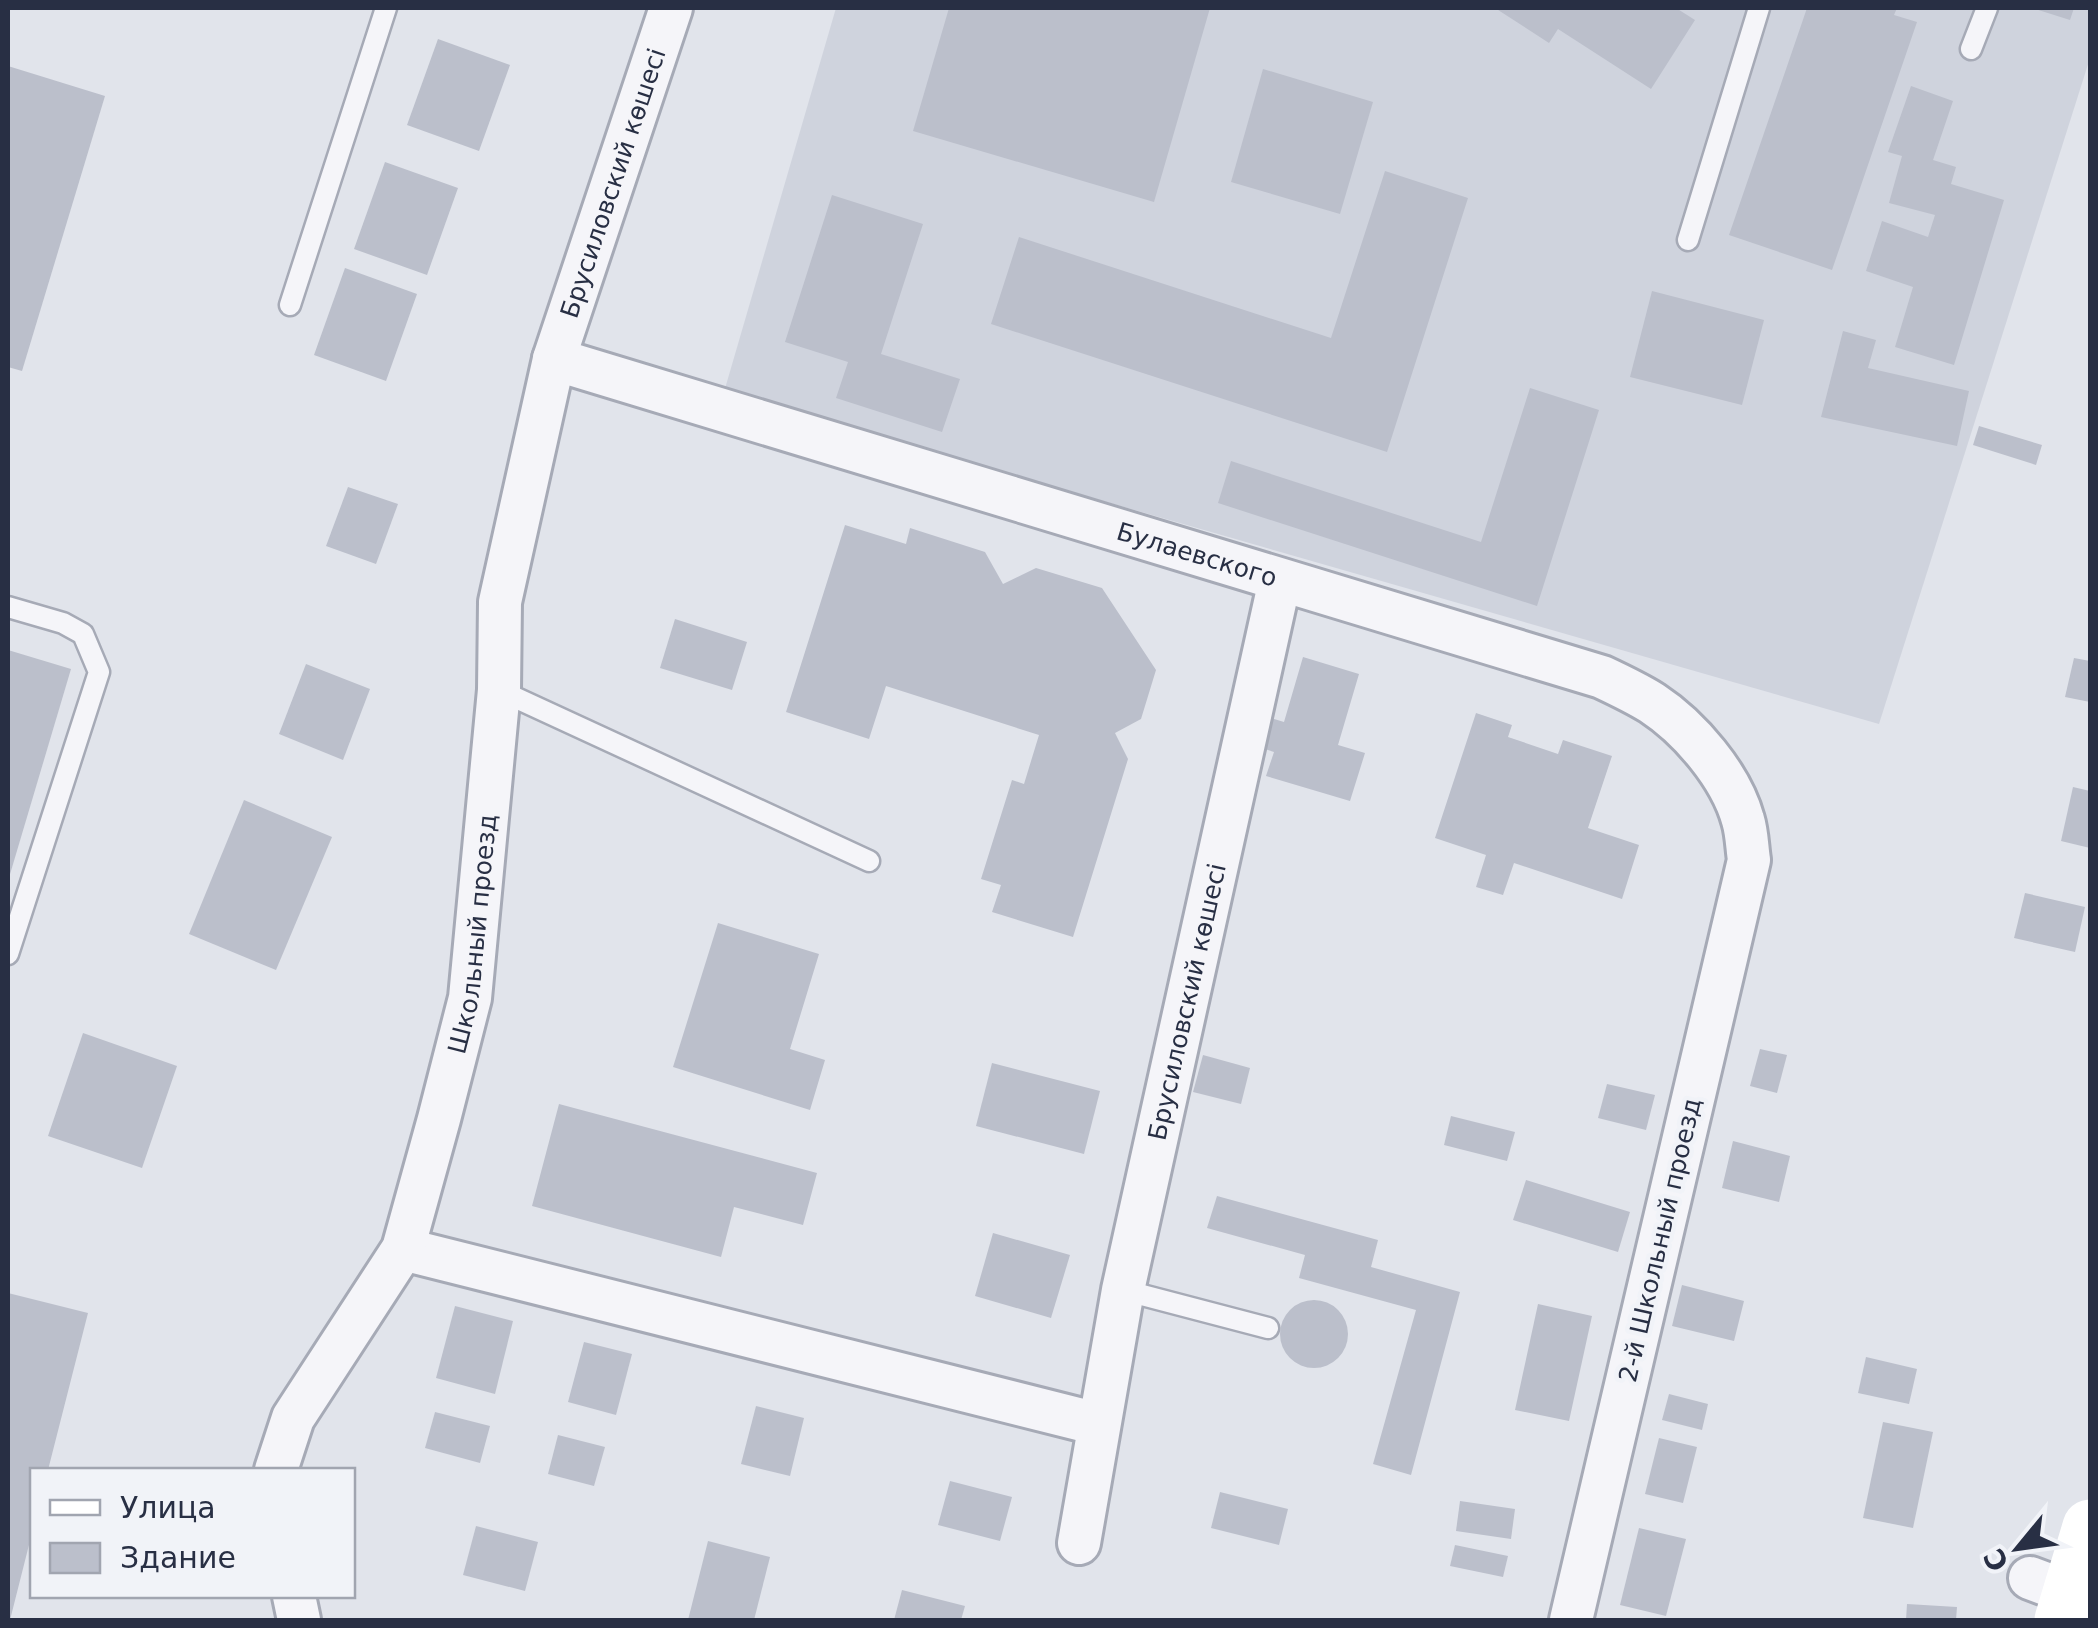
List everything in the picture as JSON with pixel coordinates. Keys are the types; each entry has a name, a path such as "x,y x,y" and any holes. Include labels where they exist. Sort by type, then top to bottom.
{"main road":[{"path":"2054,1597 2090,1527"}],"street":[{"name":"Брусиловский көшесі","path":"554,359 671,8"},
{"name":"Булаевского","path":"554,359 1602,677 1651,702 1680,726 1721,776 1744,821 1749,860"},
{"name":"Школьный проезд","path":"277,1468 293,1418 403,1249 470,998 499,690 500,602 554,359"},
{"name":"Брусиловский көшесі","path":"1080,1543 1124,1290 1280,580"},
{"name":"2-й Школьный проезд","path":"1571,1620 1749,860"},
{"path":"403,1249 1098,1424"}],"lane":[{"path":"290,305 386,8"},
{"path":"1688,240 1758,8"},
{"path":"1971,49 1987,8"},
{"path":"8,606 83,634 99,672 8,954"},
{"path":"499,690 870,861"},
{"path":"1124,1290 1268,1328"}],"shaded area":[{"path":"836,8 2090,8 2090,58 1879,724 724,392"}],"building":[{"path":"949,8 1210,8 1154,202 913,131"},
{"path":"1495,8 1676,8 1695,20 1651,89 1558,29 1549,43"},
{"path":"1807,8 1897,8 1894,15 1917,22 1832,270 1729,235"},
{"path":"2032,8 2074,8 2070,20"},
{"path":"438,39 510,65 479,151 407,125"},
{"path":"8,66 105,96 22,371 8,367"},
{"path":"1263,69 1373,102 1340,214 1231,182"},
{"path":"1911,86 1953,101 1933,160 1956,167 1951,184 2004,200 1954,365 1895,347 1913,287 1866,271 1882,221 1928,237 1935,215 1889,203 1902,156 1888,152"},
{"path":"385,162 458,188 427,275 354,249"},
{"path":"1385,171 1468,198 1387,452 991,324 1019,237 1331,338"},
{"path":"832,195 923,224 881,354 960,379 942,432 836,398 848,362 785,342"},
{"path":"345,268 417,294 386,381 314,355"},
{"path":"1652,291 1764,320 1742,405 1630,377"},
{"path":"1843,331 1876,340 1868,368 1969,391 1957,446 1821,417"},
{"path":"1530,388 1599,410 1537,606 1218,503 1231,461 1481,542"},
{"path":"1979,426 2042,445 2036,465 1973,445"},
{"path":"348,487 398,504 376,564 326,546"},
{"path":"845,525 906,544 910,528 985,552 1003,584 1036,568 1102,588 1156,670 1141,719 1115,733 1128,759 1073,937 992,912 1001,885 981,879 1012,780 1024,784 1039,735 886,686 869,739 786,712"},
{"path":"675,619 747,642 732,690 660,668"},
{"path":"8,650 71,669 8,881"},
{"path":"1303,657 1359,674 1338,745 1365,753 1350,801 1266,776 1274,752 1252,745 1261,715 1284,722"},
{"path":"2074,658 2090,661 2090,702 2065,697"},
{"path":"306,664 370,689 343,760 279,734"},
{"path":"1476,713 1512,725 1508,737 1558,754 1563,740 1612,756 1588,828 1639,845 1622,899 1514,863 1503,895 1476,887 1486,855 1435,838"},
{"path":"2073,787 2090,791 2090,848 2061,841"},
{"path":"244,800 332,837 276,970 189,934"},
{"path":"2025,893 2085,907 2075,952 2014,938"},
{"path":"718,923 819,954 790,1049 825,1060 810,1110 673,1067"},
{"path":"83,1033 177,1066 142,1168 48,1136"},
{"path":"1760,1049 1787,1055 1777,1093 1750,1086"},
{"path":"1203,1055 1250,1068 1241,1104 1193,1092"},
{"path":"992,1063 1100,1091 1084,1154 976,1126"},
{"path":"1607,1084 1655,1095 1646,1130 1598,1118"},
{"path":"559,1104 817,1173 803,1225 734,1207 721,1257 532,1206"},
{"path":"1451,1116 1515,1132 1507,1161 1444,1145"},
{"path":"1733,1141 1790,1156 1779,1202 1722,1188"},
{"path":"1526,1180 1630,1212 1618,1252 1513,1220"},
{"path":"1217,1196 1378,1240 1371,1267 1460,1292 1411,1475 1373,1464 1416,1310 1299,1278 1305,1255 1207,1228"},
{"path":"993,1233 1070,1255 1051,1318 975,1296"},
{"path":"1682,1285 1744,1301 1734,1341 1672,1326"},
{"path":"8,1293 88,1313 49,1468 30,1468 30,1541 8,1620"},
{"path":"1314,1300 1338,1310 1348,1334 1338,1358 1314,1368 1290,1358 1280,1334 1290,1310"},
{"path":"1538,1304 1592,1316 1569,1421 1515,1410"},
{"path":"455,1306 513,1321 495,1394 436,1378"},
{"path":"584,1342 632,1354 616,1415 568,1402"},
{"path":"1866,1357 1917,1369 1909,1404 1858,1393"},
{"path":"1669,1394 1708,1404 1702,1430 1662,1420"},
{"path":"756,1406 804,1418 790,1476 741,1464"},
{"path":"435,1412 490,1426 480,1463 425,1448"},
{"path":"1883,1422 1933,1432 1913,1528 1863,1518"},
{"path":"558,1435 605,1447 594,1486 548,1474"},
{"path":"1659,1438 1697,1447 1683,1503 1645,1494"},
{"path":"950,1481 1012,1497 1000,1541 938,1525"},
{"path":"1220,1492 1288,1509 1279,1545 1211,1528"},
{"path":"1460,1501 1515,1509 1511,1539 1456,1531"},
{"path":"476,1526 538,1542 525,1591 463,1575"},
{"path":"1639,1528 1686,1539 1666,1616 1620,1605"},
{"path":"708,1541 770,1557 754,1620 688,1620"},
{"path":"1455,1545 1508,1556 1503,1577 1450,1566"},
{"path":"902,1590 965,1606 961,1620 894,1620"},
{"path":"1907,1604 1957,1607 1956,1620 1906,1620"}]}
